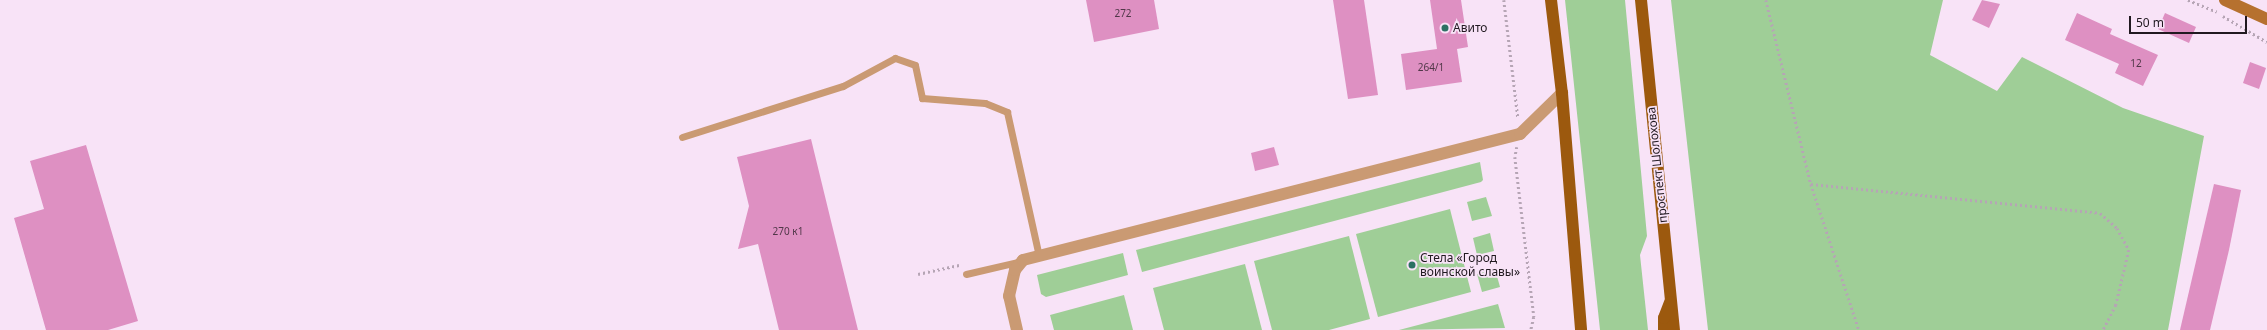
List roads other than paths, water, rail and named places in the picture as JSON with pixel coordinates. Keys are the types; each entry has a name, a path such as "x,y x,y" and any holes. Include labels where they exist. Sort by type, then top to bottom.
{"main road":[{"path":"1550,0 1562,93 1581,330"},
{"name":"проспект Шолохова","path":"1641,0 1674,330"},
{"path":"1664,330 1664,318 1671,301"}],"street":[{"path":"2225,0 2267,19"},
{"path":"1017,330 1009,296 1015,270 1022,260 1520,134 1562,93"}],"lane":[{"path":"682,137 843,86 895,58 915,65 922,98 985,103 1007,112 1039,256"},
{"path":"966,274 1022,260"}],"place":[{"name":"Авито","path":"1445,28"},
{"name":"Стела «Город воинской славы»","path":"1412,265"}]}
